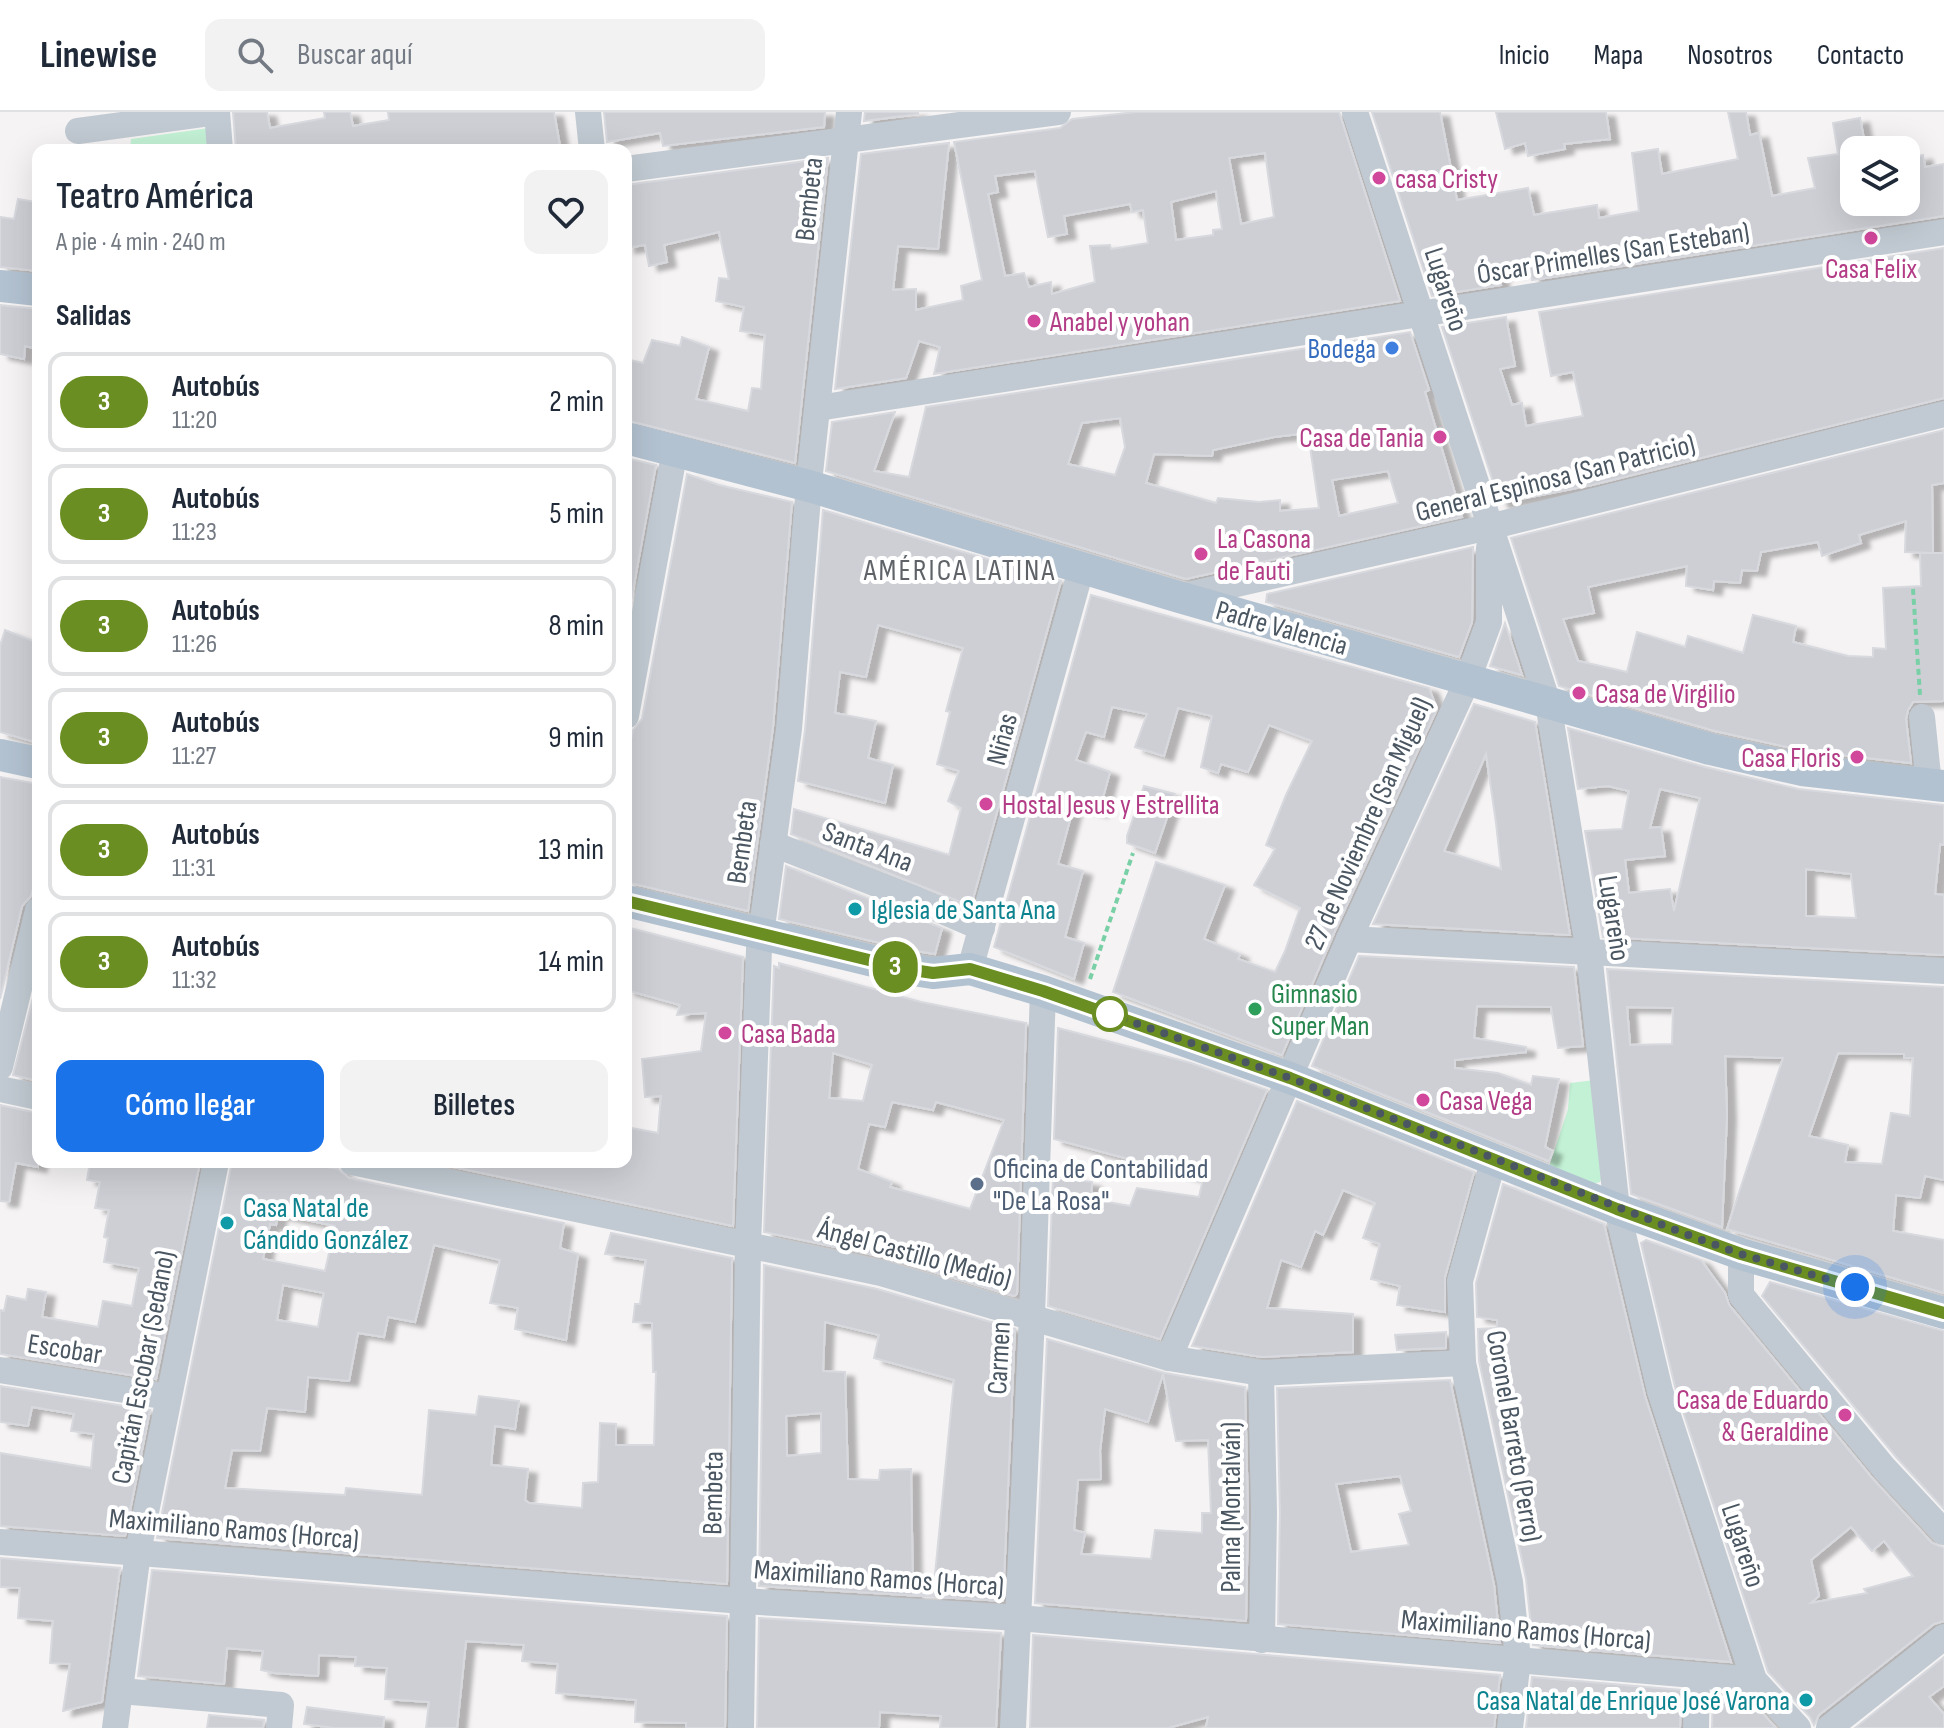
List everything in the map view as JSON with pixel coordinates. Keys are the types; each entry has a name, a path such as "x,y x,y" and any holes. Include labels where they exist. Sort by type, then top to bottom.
{"main road":[{"path":"0,286 32,289"},
{"name":"Padre Valencia","path":"632,439 809,486 1179,597 1710,749 1802,770 1936,786"},
{"path":"0,755 32,762"},
{"path":"632,903 906,969 933,973 970,969 1043,991 1290,1078 1617,1209 1741,1254 1944,1313"}],"street":[{"path":"78,131 217,112 220,144"},
{"path":"588,112 591,144"},
{"name":"Bembeta","path":"741,1728 748,1245 761,936 789,729 809,486 849,112"},
{"path":"632,168 1058,112"},
{"name":"Lugareño","path":"1355,112 1548,703 1589,953 1617,1209 1660,1391 1754,1680 1798,1728"},
{"name":"Óscar Primelles (San Esteban)","path":"818,408 1944,232"},
{"name":"General Espinosa (San Patricio)","path":"1179,597 1489,527 1944,414"},
{"path":"632,683 675,450"},
{"name":"27 de Noviembre (San Miguel)","path":"1169,1358 1349,939 1468,679 1489,622 1489,527"},
{"name":"Niñas","path":"970,969 1082,566"},
{"path":"1922,717 1936,786"},
{"name":"Santa Ana","path":"773,844 982,928"},
{"path":"0,1067 32,935"},
{"path":"1349,939 1944,971"},
{"name":"Carmen","path":"1013,1728 1043,991"},
{"path":"0,1089 32,1096"},
{"name":"Coronel Barreto (Perro)","path":"1494,1158 1460,1281 1463,1363 1510,1582 1518,1659 1510,1728"},
{"name":"Capitán Escobar (Sedano)","path":"115,1728 138,1552 215,1168"},
{"name":"Ángel Castillo (Medio)","path":"381,1168 881,1273 1169,1358 1261,1373 1463,1363"},
{"path":"1587,1196 1600,1194 1614,1177"},
{"path":"1741,1254 1741,1295 1885,1469 1944,1532"},
{"name":"Escobar","path":"0,1370 168,1397"},
{"name":"Palma (Montalván)","path":"1261,1373 1264,1513 1262,1640"},
{"name":"Maximiliano Ramos (Horca)","path":"0,1542 743,1601 1018,1618 1754,1680"},
{"path":"1829,1728 1944,1637"},
{"path":"1696,1728 1697,1675"},
{"path":"121,1691 281,1705 279,1728"}],"path":[{"path":"1913,589 1922,717"},
{"path":"1080,1004 1133,853"}],"green space":[{"path":"209,128 210,144 131,144 131,139"},
{"path":"1595,1080 1605,1170 1600,1182 1589,1185 1548,1170 1568,1109 1570,1083"}],"building":[{"path":"233,112 267,112 270,128 325,118 324,112 350,112 353,126 389,120 388,112 554,112 560,144 236,144"},
{"path":"604,112 825,112 824,127 663,146 660,133 607,142"},
{"path":"865,112 918,112 918,114 864,121"},
{"path":"1136,112 1339,112 1400,301 934,374 940,347 919,341 906,378 835,389 861,154 949,143 938,249 898,246 893,290 916,289 916,310 963,300 961,286 982,280 954,142 1060,128 1072,119","holes":["1265,153 1274,217 1241,224 1229,158","1035,171 1048,237 1067,234 1064,216 1130,204 1132,212 1143,210 1148,243 1111,249 1110,245 1090,246 1095,282 1052,294 1051,282 1029,287 1024,273 1005,276 988,194 998,192 995,176","1216,191 1222,229 1213,230 1213,235 1176,240 1171,202"]},
{"path":"1372,112 1440,112 1457,200 1528,188 1534,215 1597,205 1599,218 1639,211 1632,153 1658,149 1662,174 1738,159 1728,112 1746,112 1750,135 1759,133 1772,196 1815,188 1808,158 1838,154 1833,123 1860,118 1863,136 1840,136 1840,216 1920,216 1920,156 1923,155 1925,167 1944,164 1944,216 1532,280 1530,268 1499,274 1501,285 1432,296"},
{"path":"1496,112 1606,112 1610,139 1564,144 1565,149 1528,156 1525,143 1505,149"},
{"path":"828,158 795,463 632,422 632,360 643,363 652,340 680,346 682,337 709,347 696,399 748,411 752,388 761,389 765,335 740,331 744,307 716,301 719,278 729,279 719,232 664,245 667,262 649,266 645,245 632,247 632,184"},
{"path":"18,199 32,201 32,270 0,267 0,217 14,219"},
{"path":"1944,248 1944,398 1592,485 1500,503 1442,327 1506,317 1515,366 1500,369 1512,405 1522,403 1526,426 1583,416 1573,372 1551,376 1539,312"},
{"path":"0,305 32,308 32,348 25,346 24,359 0,354"},
{"path":"1410,332 1429,390 1425,392 1462,517 1186,579 826,471 832,422 895,412 874,471 909,477 926,407","holes":["1120,418 1125,447 1115,475 1068,464 1082,423","1308,433 1319,508 1280,511 1280,500 1259,502 1218,498 1216,503 1146,483 1154,454 1212,456 1213,450","1388,471 1398,503 1339,516 1332,480"]},
{"path":"1944,430 1944,483 1932,485 1933,553 1944,553 1944,701 1913,702 1908,710 1906,719 1911,763 1805,751 1715,731 1559,686 1511,538","holes":["1906,521 1905,552 1933,553 1920,553 1921,586 1883,588 1886,649 1873,648 1873,657 1848,656 1793,642 1796,626 1753,615 1743,653 1688,636 1685,647 1637,632 1627,672 1578,661 1563,619 1594,613 1588,587 1687,566 1686,586 1713,590 1714,581 1740,583 1742,570 1757,571 1761,552 1818,542 1822,556 1861,543 1859,535"]},
{"path":"632,459 656,465 632,595"},
{"path":"687,474 792,502 773,727 748,911 632,883 632,735 642,719"},
{"path":"823,510 1061,581 971,906 791,834 794,809 949,855 961,808 948,801 959,771 937,764 950,712 946,711 963,648 878,625 866,677 840,672 835,713 876,721 868,758 893,765 885,803 798,781"},
{"path":"1473,547 1472,622 1459,657 1266,602 1267,594"},
{"path":"1091,595 1429,688 1437,709 1334,933 1282,1055 1113,992 1156,862 1225,885 1204,939 1240,954 1238,959 1275,972 1300,908 1254,885 1275,849 1266,845 1312,741 1269,725 1248,772 1221,764 1218,773 1201,767 1212,716 1178,708 1164,756 1135,747 1147,714 1112,707 1104,737 1086,732 1076,760 1110,772 1099,812 1074,805 1058,864 1083,871 1065,937 1084,943 1074,979 994,947"},
{"path":"1505,623 1522,675 1490,666"},
{"path":"5,630 32,641 32,741 0,732 0,646"},
{"path":"1474,704 1535,722 1570,935 1373,924","holes":["1486,754 1501,869 1444,851"]},
{"path":"1568,728 1705,767 1798,789 1944,805 1944,845 1940,844 1935,894 1944,895 1944,955 1603,937 1585,831 1622,829 1629,791 1608,786 1578,789","holes":["1660,789 1700,798 1674,911 1670,889 1629,893 1625,860 1665,856 1661,827 1650,828","1806,869 1851,874 1856,918 1806,916"]},
{"path":"0,777 32,783 32,892 22,906 0,999"},
{"path":"1144,786 1175,794 1155,853 1127,843"},
{"name":"Iglesia de Santa Ana","path":"786,866 942,928 935,954 779,919"},
{"path":"632,929 743,957 733,1226 458,1168 632,1168 632,1128 658,1133 661,1096 645,1097 642,1059 701,1051 706,1013 677,1015 680,1005 632,992"},
{"path":"1359,956 1574,967 1583,1046 1558,1048 1551,1007 1477,1006 1474,1038 1526,1047 1526,1052 1455,1060 1455,1068 1498,1073 1531,1085 1533,1076 1559,1079 1545,1147 1553,1151 1549,1161 1312,1066"},
{"path":"779,963 921,1002 1026,1023 1017,1294 1014,1296 884,1257 764,1232 774,966 779,968","holes":["833,1053 872,1065 863,1101 829,1098","892,1102 933,1110 936,1102 1004,1120 970,1209 890,1187 892,1182 858,1169 869,1124 885,1127"]},
{"path":"1607,969 1944,987 1944,1180 1925,1176 1920,1198 1896,1195 1893,1231 1944,1240 1944,1293 1727,1229 1783,1058 1725,1056 1727,1115 1722,1227 1631,1194","holes":["1627,1007 1673,1008 1672,1044 1630,1045","1838,1053 1904,1054 1904,1058 1913,1058 1910,1116 1891,1113 1882,1164 1845,1162 1848,1145 1809,1136"]},
{"path":"32,1002 32,1080 13,1075"},
{"path":"1058,1028 1191,1063 1267,1090 1160,1339 1048,1306 1053,1177 1092,1182 1091,1199 1130,1206 1137,1188 1199,1197 1203,1179 1054,1139"},
{"path":"1297,1101 1474,1172 1445,1277 1445,1312 1397,1305 1400,1286 1371,1279 1380,1244 1363,1238 1375,1203 1343,1190 1323,1235 1315,1231 1301,1267 1281,1260 1267,1308 1353,1314 1353,1352 1262,1357 1192,1346"},
{"path":"0,1105 32,1112 32,1166 16,1163 9,1202 0,1201"},
{"path":"89,1168 199,1168 156,1379 0,1354 0,1310 4,1311 7,1296 26,1300 28,1289 46,1292 42,1317 98,1327 103,1301 132,1306 139,1268 104,1262 109,1210 95,1208 100,1182 87,1180"},
{"path":"231,1168 332,1168 349,1178 564,1223 560,1248 578,1254 566,1340 515,1329 518,1308 490,1303 500,1260 434,1245 415,1322 388,1317 384,1337 358,1333 349,1381 308,1377 305,1412 267,1408 260,1451 232,1450 225,1488 345,1495 346,1488 422,1495 429,1410 476,1415 479,1396 519,1401 515,1429 495,1426 491,1465 528,1469 525,1500 529,1503 582,1508 583,1483 598,1482 600,1423 616,1424 616,1445 654,1445 656,1372 653,1372 652,1323 633,1322 635,1304 640,1304 646,1260 605,1254 611,1233 732,1258 727,1584 157,1538","holes":["278,1214 335,1226 325,1271 263,1259 270,1224 276,1225","283,1285 324,1293 318,1327 277,1320"]},
{"path":"1503,1184 1604,1224 1645,1396 1731,1662 1533,1645 1526,1579 1479,1361 1478,1329 1497,1328 1497,1320 1477,1317 1476,1283"},
{"path":"1646,1240 1701,1260 1725,1293 1729,1305 1873,1479 1932,1543 1944,1548 1944,1621 1934,1624 1819,1715 1814,1725 1768,1672 1675,1387 1641,1243","holes":["1851,1527 1872,1551 1884,1541 1913,1576 1864,1589 1867,1593 1811,1603 1819,1596 1811,1560"]},
{"path":"764,1265 877,1289 1015,1329 1003,1601 759,1586","holes":["825,1322 879,1335 874,1358 954,1380 933,1595 913,1594 911,1469 880,1470 879,1480 848,1479 845,1372 823,1371","821,1413 821,1453 787,1456 786,1416"]},
{"path":"1770,1282 1944,1331 1944,1509 1897,1458 1762,1296"},
{"path":"1446,1332 1446,1348 1397,1350 1395,1335"},
{"path":"1047,1339 1165,1373 1245,1387 1248,1513 1246,1621 1035,1603","holes":["1163,1374 1176,1441 1208,1440 1211,1513 1202,1513 1202,1533 1155,1530 1151,1559 1081,1554 1085,1533 1074,1530 1078,1480 1101,1479 1100,1451 1105,1409 1148,1422"]},
{"path":"1450,1380 1494,1585 1500,1643 1278,1624 1280,1513 1277,1388","holes":["1400,1476 1411,1511 1399,1514 1409,1545 1351,1552 1336,1484"]},
{"path":"0,1386 150,1410 125,1536 0,1526 0,1453 91,1468 94,1434 71,1431 74,1414 32,1407 28,1426 0,1422"},
{"path":"0,1558 120,1568 102,1702 63,1711 70,1664 50,1663 53,1621 18,1618 20,1588 0,1587"},
{"path":"152,1570 727,1616 725,1728 686,1728 686,1723 635,1722 636,1700 556,1693 558,1664 522,1661 524,1645 466,1641 457,1728 426,1728 429,1702 385,1699 387,1668 355,1666 356,1657 319,1655 318,1676 274,1673 261,1670 263,1651 227,1648 224,1684 138,1676"},
{"path":"759,1618 1001,1633 996,1728 940,1728 941,1716 880,1712 879,1728 757,1728"},
{"path":"1033,1635 1500,1675 1494,1728 1206,1728 1208,1717 1168,1728 1030,1728"},
{"path":"1944,1657 1944,1686 1929,1697 1944,1714 1944,1728 1855,1728"},
{"path":"1532,1677 1681,1690 1680,1728 1526,1728"},
{"path":"1713,1693 1746,1695 1776,1728 1712,1728"},
{"path":"307,1707 384,1717 383,1728 334,1728 304,1724"},
{"path":"209,1715 264,1720 263,1728 207,1728"}],"bus line":[{"name":"3","path":"632,903 906,969 933,973 970,969 1043,991 1290,1078 1617,1209 1741,1254 1944,1313"}],"place":[{"name":"casa Cristy","path":"1379,178"},
{"name":"Casa Felix","path":"1871,238"},
{"name":"Anabel y yohan","path":"1034,321"},
{"name":"Bodega","path":"1392,348"},
{"name":"Casa de Tania","path":"1440,437"},
{"name":"La Casona de Fauti","path":"1201,554"},
{"name":"Casa de Virgilio","path":"1579,693"},
{"name":"Casa Floris","path":"1857,757"},
{"name":"Hostal Jesus y Estrellita","path":"986,804"},
{"name":"Iglesia de Santa Ana","path":"855,909"},
{"name":"Gimnasio Super Man","path":"1255,1009"},
{"name":"Casa Bada","path":"725,1033"},
{"name":"Casa Vega","path":"1423,1100"},
{"name":"Oficina de Contabilidad \"De La Rosa\"","path":"977,1184"},
{"name":"Casa Natal de Cándido González","path":"227,1223"},
{"name":"Casa de Eduardo & Geraldine","path":"1845,1415"},
{"name":"Casa Natal de Enrique José Varona","path":"1806,1700"}],"district":[{"name":"AMÉRICA LATINA","path":"960,570"}],"route":[{"path":"1110,1014 1290,1078 1617,1209 1741,1254 1855,1287"}]}
